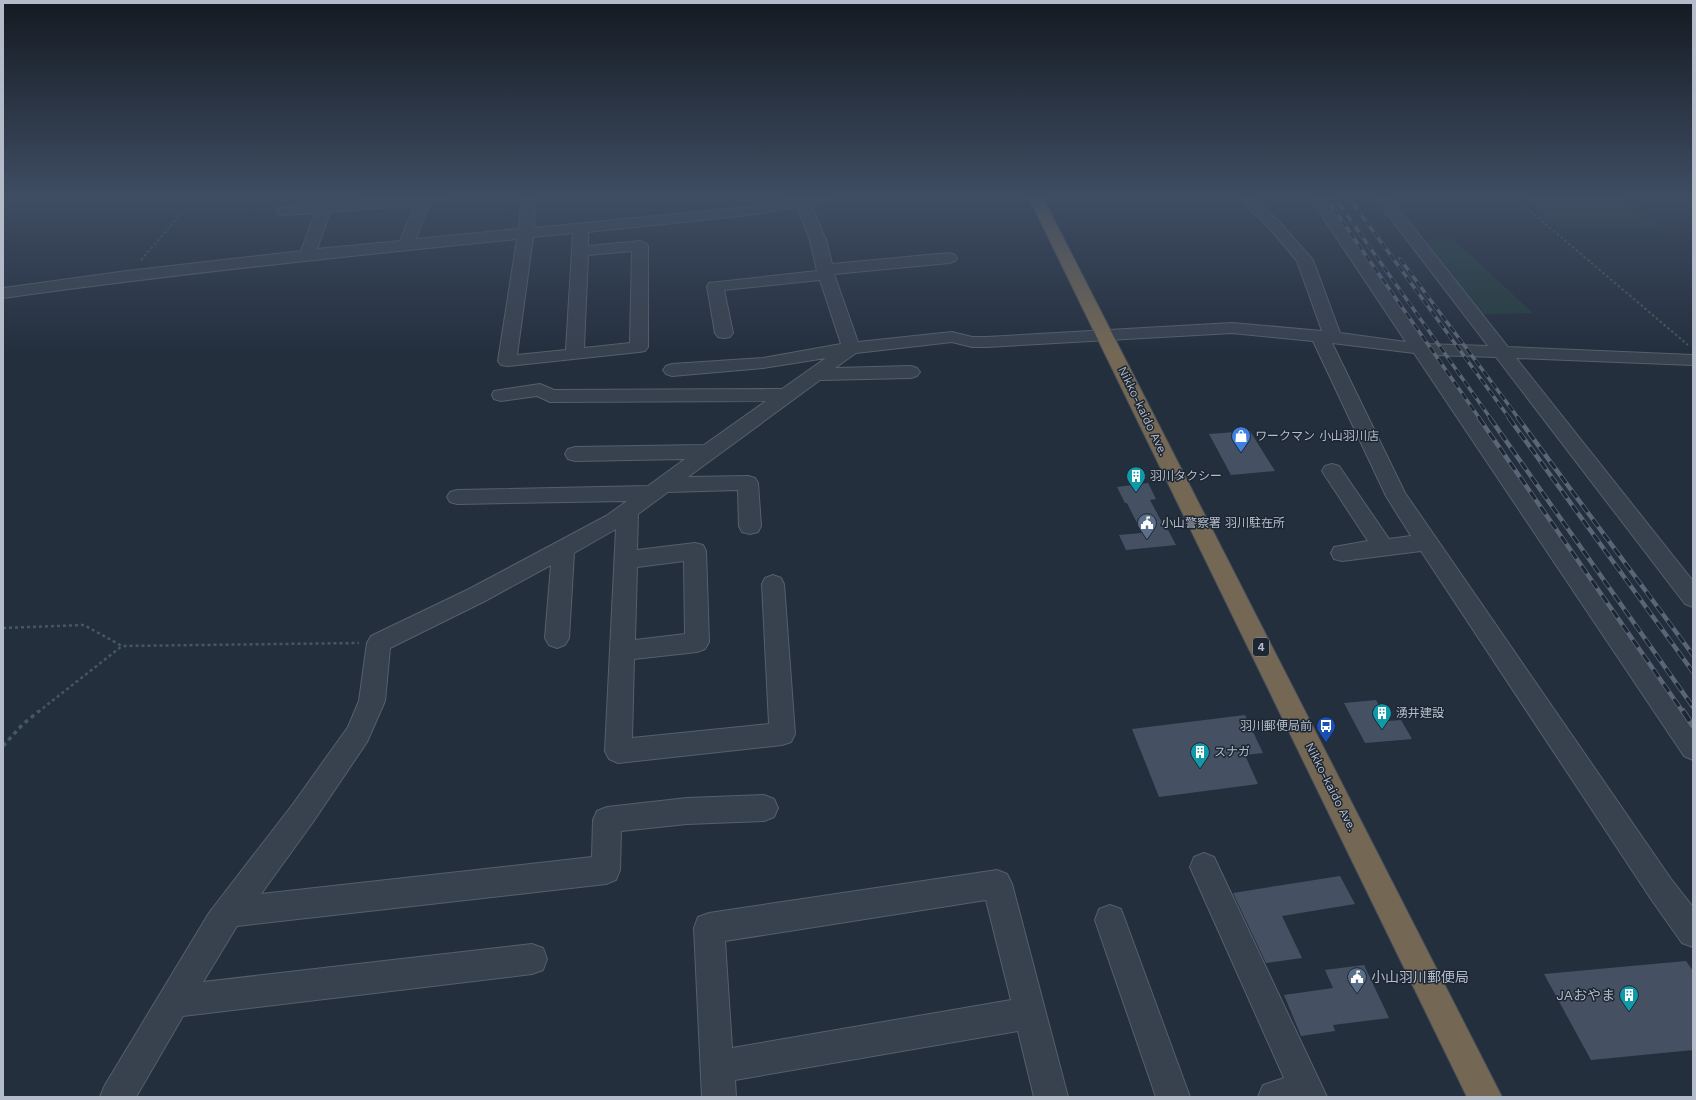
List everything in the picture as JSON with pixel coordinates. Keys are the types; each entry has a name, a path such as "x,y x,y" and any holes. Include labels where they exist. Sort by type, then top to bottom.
{"highway":[{"name":"Nikko-kaido Ave.","path":"1062,249 1485,1097"}],"street":[{"path":"307,255 309,249"},
{"path":"3,293 127,276 359,249"},
{"path":"524,249 507,361 639,347 640,249"},
{"path":"575,354 580,251 600,249"},
{"path":"820,249 825,272 851,348"},
{"path":"1295,249 1305,260 1326,336 1396,496 1661,889 1693,932"},
{"path":"1352,249 1693,748"},
{"path":"1421,249 1693,598"},
{"path":"724,333 715,286 949,258"},
{"path":"672,370 763,363 851,348 952,337 972,342 987,342 1106,336 1212,328 1232,328 1326,336 1421,349 1502,354 1693,360"},
{"path":"117,1097 173,1001 228,912 303,814 358,734 372,701 379,642 477,595 614,521 851,348"},
{"path":"815,374 911,372"},
{"path":"501,395 540,390 550,396 788,395"},
{"path":"575,454 709,452"},
{"path":"1332,471 1383,547"},
{"path":"457,497 658,489 748,483 750,526"},
{"path":"628,510 618,752 782,734 773,584"},
{"path":"1342,553 1426,542"},
{"path":"557,638 563,549"},
{"path":"622,651 697,642 695,551 626,560"},
{"path":"228,912 606,870 607,820 686,811 764,808"},
{"path":"1204,868 1308,1093 1276,1097"},
{"path":"1030,1013 718,1082 709,928 997,884 1030,1013 1051,1097"},
{"path":"1110,920 1174,1097"},
{"path":"173,1001 532,959"}],"path":[{"path":"127,276 150,249"},
{"path":"1576,249 1693,349"},
{"path":"3,628 84,625 122,646 379,642"},
{"path":"3,746 23,724 122,646"}],"green space":[{"path":"1424,249 1464,249 1533,313 1475,315"}],"building":[{"name":"ワークマン 小山羽川店","path":"1250,431 1275,471 1231,475 1209,434"},
{"path":"1148,483 1156,499 1150,500 1176,545 1126,550 1119,535 1142,533 1117,487"},
{"name":"湧井建設","path":"1376,700 1388,721 1401,720 1412,739 1365,743 1344,703"},
{"name":"スナガ","path":"1245,715 1263,753 1245,755 1258,784 1159,797 1132,729"},
{"path":"1340,876 1355,904 1282,916 1302,958 1266,963 1233,893"},
{"name":"JAおやま","path":"1686,961 1693,971 1693,1050 1591,1060 1544,974"},
{"path":"1364,965 1389,1018 1333,1025 1335,1031 1301,1036 1284,995 1333,988 1325,970"}],"railway":[{"path":"1362,249 1480,419"},
{"path":"1371,249 1491,419"},
{"path":"1386,249 1510,419"},
{"path":"1400,259 1519,419"},
{"path":"1479,418 1683,712"},
{"path":"1490,418 1693,707"},
{"path":"1509,418 1693,672"},
{"path":"1518,418 1693,655"},
{"path":"1683,711 1693,726"}],"place":[{"name":"ワークマン 小山羽川店","path":"1241,453"},
{"name":"羽川タクシー","path":"1136,493"},
{"name":"小山警察署 羽川駐在所","path":"1147,540"},
{"name":"湧井建設","path":"1382,730"},
{"name":"羽川郵便局前","path":"1326,743"},
{"name":"スナガ","path":"1200,769"},
{"name":"小山羽川郵便局","path":"1357,994"},
{"name":"JAおやま","path":"1629,1012"}]}
